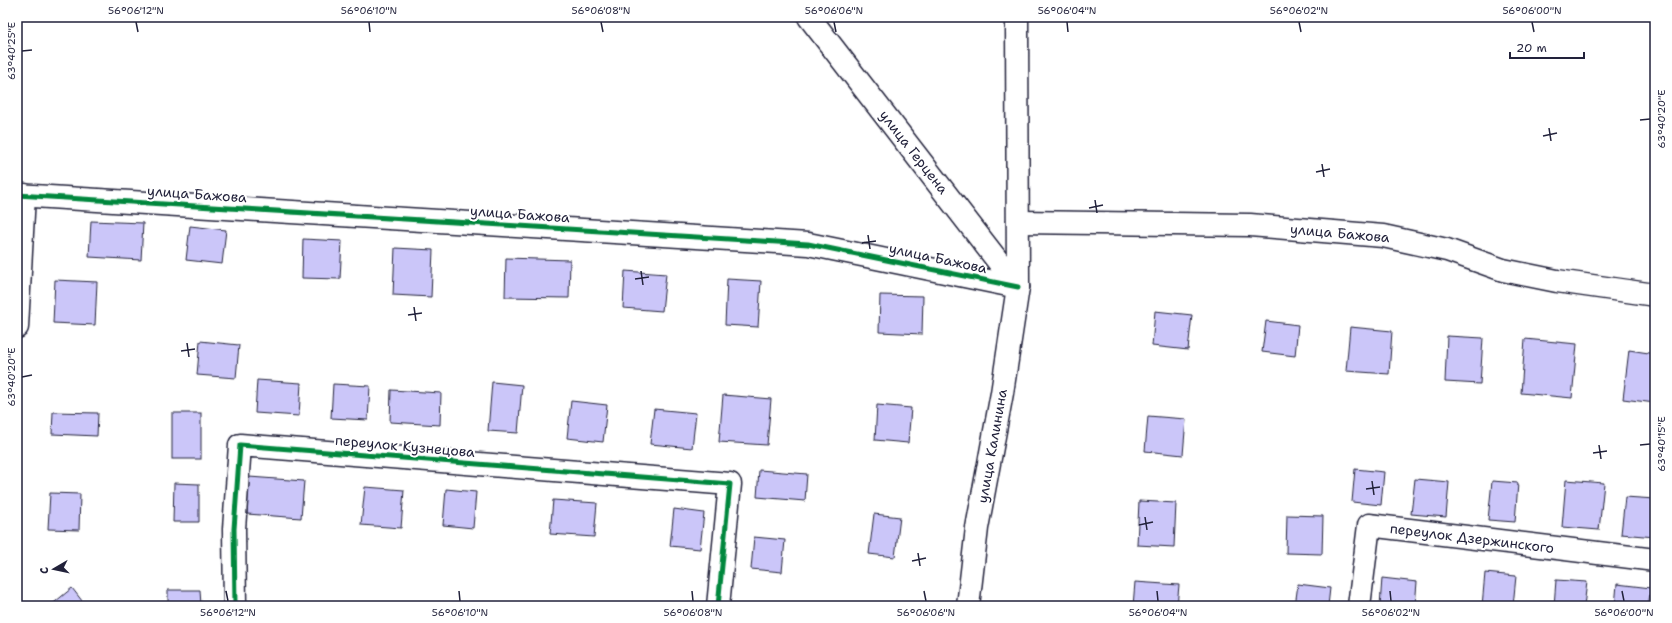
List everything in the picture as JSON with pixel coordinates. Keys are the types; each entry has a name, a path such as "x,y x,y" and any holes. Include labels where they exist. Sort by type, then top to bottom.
{"street":[{"name":"улица Герцена","path":"809,17 1018,287"},
{"name":"улица Калинина","path":"968,606 977,528 1002,393 1018,287 1017,17"},
{"name":"улица Бажова","path":"20,195 808,244 1018,287"},
{"path":"17,327 20,195"},
{"name":"улица Бажова","path":"1018,222 1250,225 1383,236 1447,250 1503,270 1655,295"},
{"name":"переулок Кузнецова","path":"235,606 234,529 240,445 730,484 718,606"},
{"name":"переулок Дзержинского","path":"1359,606 1369,525 1655,560"}],"building":[{"path":"91,221 143,223 141,260 89,257"},
{"path":"190,226 226,230 222,264 186,260"},
{"path":"303,239 342,241 340,279 302,278"},
{"path":"395,248 433,250 431,297 393,295"},
{"path":"506,258 570,260 569,298 505,297"},
{"path":"625,271 666,274 662,311 623,308"},
{"path":"727,279 761,281 758,327 725,325"},
{"path":"55,280 97,282 95,325 53,323"},
{"path":"880,295 923,296 922,334 879,332"},
{"path":"1155,311 1192,315 1188,350 1152,346"},
{"path":"1266,321 1298,325 1295,356 1262,352"},
{"path":"1350,327 1392,331 1389,374 1346,371"},
{"path":"1447,336 1483,338 1480,384 1445,382"},
{"path":"1525,339 1577,344 1572,398 1521,393"},
{"path":"200,341 239,345 236,378 197,375"},
{"path":"1629,350 1655,354 1655,403 1623,399"},
{"path":"257,380 301,383 299,416 255,413"},
{"path":"492,382 522,385 518,433 488,431"},
{"path":"333,384 370,386 368,420 331,418"},
{"path":"391,390 441,393 440,425 390,422"},
{"path":"723,395 771,399 767,445 719,442"},
{"path":"571,401 607,405 603,442 567,438"},
{"path":"877,405 911,408 908,443 875,440"},
{"path":"654,409 696,413 692,448 650,444"},
{"path":"53,412 98,413 97,436 52,434"},
{"path":"172,413 201,413 201,459 172,459"},
{"path":"1148,416 1186,419 1183,455 1145,451"},
{"path":"1355,469 1384,472 1381,505 1352,502"},
{"path":"759,470 807,474 805,501 757,497"},
{"path":"249,477 304,481 301,518 247,514"},
{"path":"1415,479 1449,482 1446,517 1411,514"},
{"path":"1566,480 1604,483 1599,530 1562,527"},
{"path":"1492,481 1518,483 1515,522 1488,520"},
{"path":"174,483 199,484 199,522 173,522"},
{"path":"365,487 404,490 401,528 361,525"},
{"path":"446,489 476,492 473,528 443,525"},
{"path":"50,493 80,494 79,530 48,529"},
{"path":"1625,497 1655,499 1655,537 1621,534"},
{"path":"553,500 597,503 594,537 550,534"},
{"path":"1139,501 1176,503 1174,547 1137,545"},
{"path":"674,509 704,513 700,549 670,546"},
{"path":"874,514 900,517 895,557 869,554"},
{"path":"1287,515 1323,516 1322,554 1286,553"},
{"path":"754,537 785,540 782,572 751,569"},
{"path":"1485,573 1516,576 1513,606 1482,606"},
{"path":"1382,578 1417,582 1415,606 1380,606"},
{"path":"1556,580 1587,582 1584,606 1554,606"},
{"path":"1135,582 1179,585 1177,606 1133,606"},
{"path":"1298,584 1330,588 1328,606 1295,606"},
{"path":"1617,584 1651,588 1648,606 1615,606"},
{"path":"72,588 86,606 50,606"},
{"path":"168,590 200,590 201,606 168,606"}],"cycle path":[{"path":"17,195 808,244 1018,287"},
{"path":"235,606 234,529 240,445 730,484 718,606"}]}
